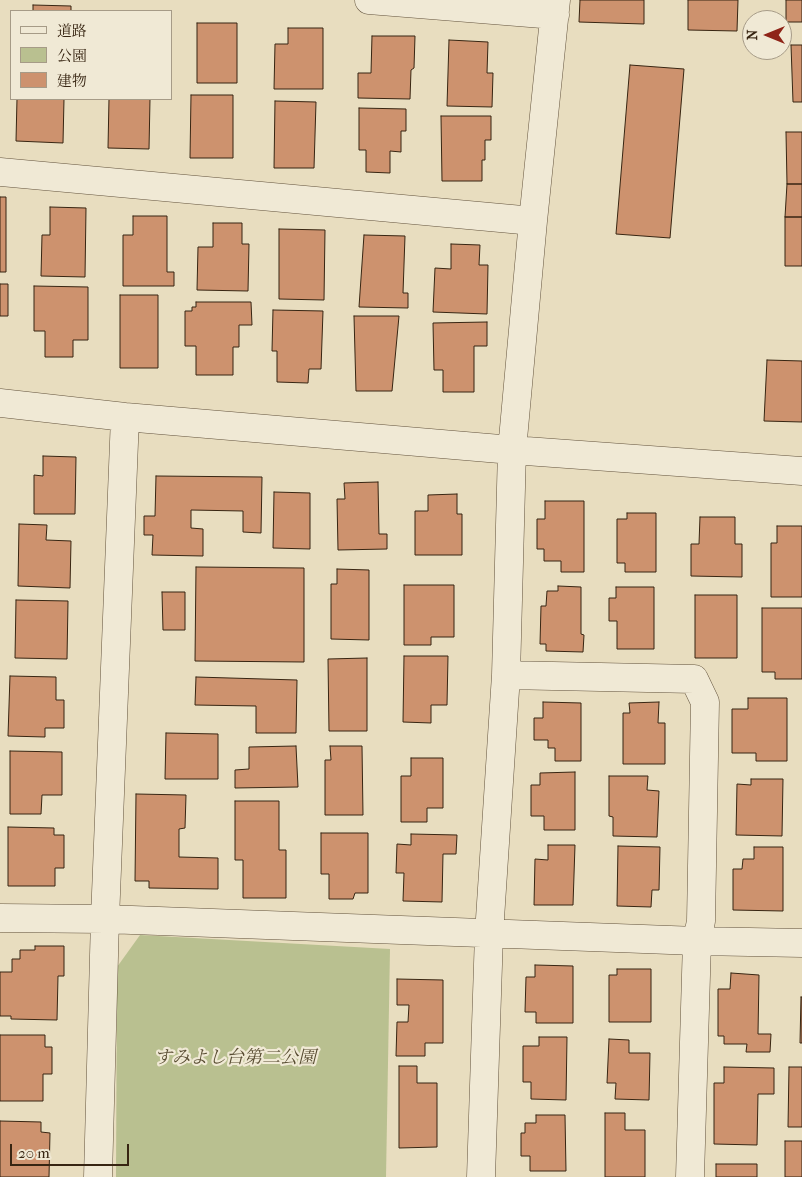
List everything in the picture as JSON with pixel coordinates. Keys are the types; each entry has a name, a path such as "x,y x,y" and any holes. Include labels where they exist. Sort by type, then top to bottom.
{"street":[{"path":"371,0 556,7 533,221 512,450 506,675 489,934 481,1177"},
{"path":"0,172 533,221"},
{"path":"0,403 125,417 512,450 802,471"},
{"path":"98,1177 105,919 125,417"},
{"path":"506,675 694,679 705,702 701,921 697,941 690,1177"},
{"path":"0,918 105,919 489,934 802,943"}],"green space":[{"name":"すみよし台第二公園","path":"140,935 390,949 386,1177 116,1177 117,967"}],"building":[{"path":"580,0 644,0 644,24 579,22"},
{"path":"688,0 738,0 737,31 688,30"},
{"path":"786,0 802,0 802,22 792,22 792,10 786,10"},
{"path":"33,5 71,6 71,10 33,10"},
{"path":"197,23 237,23 237,83 197,83"},
{"path":"288,28 323,28 323,89 274,89 275,44 288,44"},
{"path":"372,36 415,36 414,68 411,70 410,99 358,98 358,73 371,73"},
{"path":"449,40 488,42 487,73 493,73 492,107 447,106"},
{"path":"792,45 802,45 802,102 793,102"},
{"path":"630,65 684,69 670,238 616,234"},
{"path":"191,95 233,95 233,158 190,158"},
{"path":"17,100 64,100 63,143 16,141"},
{"path":"109,100 150,100 149,149 108,148"},
{"path":"275,101 316,102 314,168 274,168"},
{"path":"359,108 406,109 406,131 401,131 401,152 390,151 390,173 366,172 366,150 359,150"},
{"path":"441,116 491,116 491,140 485,140 485,160 482,160 482,181 442,181"},
{"path":"786,132 802,132 802,184 787,184"},
{"path":"787,184 802,184 802,217 785,217"},
{"path":"0,197 6,197 6,272 0,272"},
{"path":"50,207 86,208 85,277 41,276 42,235 50,235"},
{"path":"133,216 167,216 167,272 174,272 174,286 123,286 123,235 133,235"},
{"path":"785,217 802,217 802,266 785,266"},
{"path":"213,223 242,223 242,244 249,244 248,291 197,290 198,247 213,247"},
{"path":"279,229 325,230 324,300 279,299"},
{"path":"364,235 405,236 403,293 408,293 408,308 359,307"},
{"path":"451,244 480,245 479,265 488,265 487,314 433,312 435,268 451,269"},
{"path":"0,284 8,284 8,316 0,316"},
{"path":"34,286 88,287 88,340 73,340 73,357 45,357 45,331 34,331"},
{"path":"120,295 158,295 158,368 120,368"},
{"path":"196,302 251,302 252,325 239,325 239,347 233,347 233,375 196,375 196,346 185,346 185,311 192,311 192,307 196,307"},
{"path":"273,310 323,311 321,369 309,369 308,383 277,382 277,351 272,351"},
{"path":"354,316 399,316 392,391 356,391"},
{"path":"487,322 487,346 474,346 474,392 443,392 443,370 434,370 433,323"},
{"path":"767,360 802,361 802,422 764,421"},
{"path":"43,456 76,457 75,514 34,514 34,475 43,476"},
{"path":"156,476 262,477 261,533 243,532 243,511 191,510 191,528 203,529 203,556 152,555 153,535 144,535 144,516 155,516"},
{"path":"378,482 379,534 387,534 387,549 338,550 337,499 345,499 344,483"},
{"path":"274,492 310,493 310,549 273,548"},
{"path":"457,494 457,514 462,514 462,555 415,555 415,511 428,511 428,495"},
{"path":"545,501 584,501 584,572 561,572 561,561 544,561 544,549 537,549 537,519 545,519"},
{"path":"627,513 656,513 656,572 625,572 625,563 617,563 617,519 627,519"},
{"path":"700,517 735,517 735,544 742,544 742,577 691,576 691,544 699,544"},
{"path":"19,524 47,525 46,540 71,541 70,588 18,586"},
{"path":"777,526 802,526 802,597 771,597 771,543 777,543"},
{"path":"196,567 304,568 304,662 195,661"},
{"path":"337,569 369,570 369,640 331,639 331,584 337,584"},
{"path":"404,585 454,585 454,637 431,637 431,645 404,645"},
{"path":"558,586 581,587 581,634 584,635 583,652 546,651 546,644 540,644 541,606 546,606 547,591 558,591"},
{"path":"616,587 654,587 654,649 617,649 617,621 609,621 609,598 616,598"},
{"path":"162,592 185,592 185,630 163,630"},
{"path":"695,595 737,595 737,658 695,658"},
{"path":"16,600 68,601 67,659 15,658"},
{"path":"762,608 802,608 802,679 775,679 775,672 762,672"},
{"path":"404,656 448,656 447,705 431,705 431,723 403,722"},
{"path":"367,658 367,731 329,731 328,659"},
{"path":"10,676 56,677 56,700 64,700 64,728 45,728 45,737 8,736"},
{"path":"196,677 297,680 296,733 256,733 256,706 195,705"},
{"path":"748,698 787,698 787,761 756,761 756,753 732,753 732,709 748,709"},
{"path":"543,702 581,703 581,761 555,761 555,748 548,748 548,740 534,740 534,718 543,718"},
{"path":"659,702 658,723 665,723 665,764 623,764 623,713 630,713 629,703"},
{"path":"166,733 218,734 218,779 165,779"},
{"path":"296,746 298,787 235,788 235,770 249,769 249,747"},
{"path":"330,746 362,746 363,815 325,815 325,760 331,760"},
{"path":"10,751 62,752 62,795 42,795 41,814 10,814"},
{"path":"411,758 443,758 443,808 427,808 427,822 401,822 401,776 411,776"},
{"path":"575,772 575,830 544,830 544,816 531,816 531,785 540,785 540,773"},
{"path":"609,776 648,776 647,790 659,791 657,837 613,836 613,817 609,816"},
{"path":"751,779 783,779 782,836 736,835 737,784 751,785"},
{"path":"136,794 186,795 185,828 179,829 179,857 218,858 218,889 149,888 149,881 135,881"},
{"path":"235,801 279,801 279,850 286,850 286,898 243,898 243,860 235,860"},
{"path":"8,827 54,828 54,835 64,835 64,868 55,868 55,886 8,886"},
{"path":"321,833 368,833 368,893 355,893 353,899 329,899 329,874 321,874"},
{"path":"411,834 457,835 456,854 443,854 442,902 403,901 404,873 396,873 397,844 411,845"},
{"path":"548,845 575,845 573,905 534,905 535,859 548,860"},
{"path":"618,846 660,847 659,890 652,890 651,907 617,906"},
{"path":"754,847 783,847 783,911 733,910 733,869 742,869 743,859 754,859"},
{"path":"35,946 64,946 64,976 58,976 57,1020 11,1019 11,1016 0,1016 0,972 12,972 12,959 20,959 20,950 35,950"},
{"path":"535,965 573,966 573,1023 536,1023 536,1012 525,1012 526,977 535,977"},
{"path":"617,969 651,969 651,1022 609,1022 609,975 617,975"},
{"path":"731,973 759,975 758,1034 771,1034 770,1052 746,1052 747,1044 724,1044 724,1036 718,1036 718,989 730,989"},
{"path":"397,979 443,980 443,1043 425,1043 425,1056 396,1056 397,1022 408,1022 409,1005 397,1005"},
{"path":"801,997 802,1043 800,1043"},
{"path":"0,1035 45,1035 45,1047 52,1047 52,1074 43,1074 43,1101 0,1101"},
{"path":"539,1037 567,1037 566,1100 531,1099 531,1082 523,1082 523,1046 539,1046"},
{"path":"609,1039 629,1040 629,1053 650,1053 649,1100 615,1099 616,1083 607,1083"},
{"path":"399,1066 417,1066 417,1083 437,1083 437,1147 399,1148"},
{"path":"724,1067 774,1068 774,1094 758,1094 757,1145 714,1144 714,1083 724,1083"},
{"path":"789,1067 802,1067 802,1127 788,1127"},
{"path":"605,1113 625,1113 625,1130 645,1130 645,1177 605,1177"},
{"path":"536,1115 565,1115 566,1171 530,1171 530,1156 521,1156 521,1133 525,1133 525,1123 536,1123"},
{"path":"0,1121 41,1122 41,1132 50,1133 49,1177 0,1177"},
{"path":"785,1141 802,1141 802,1177 785,1177"},
{"path":"716,1164 757,1164 757,1177 716,1177"}]}
